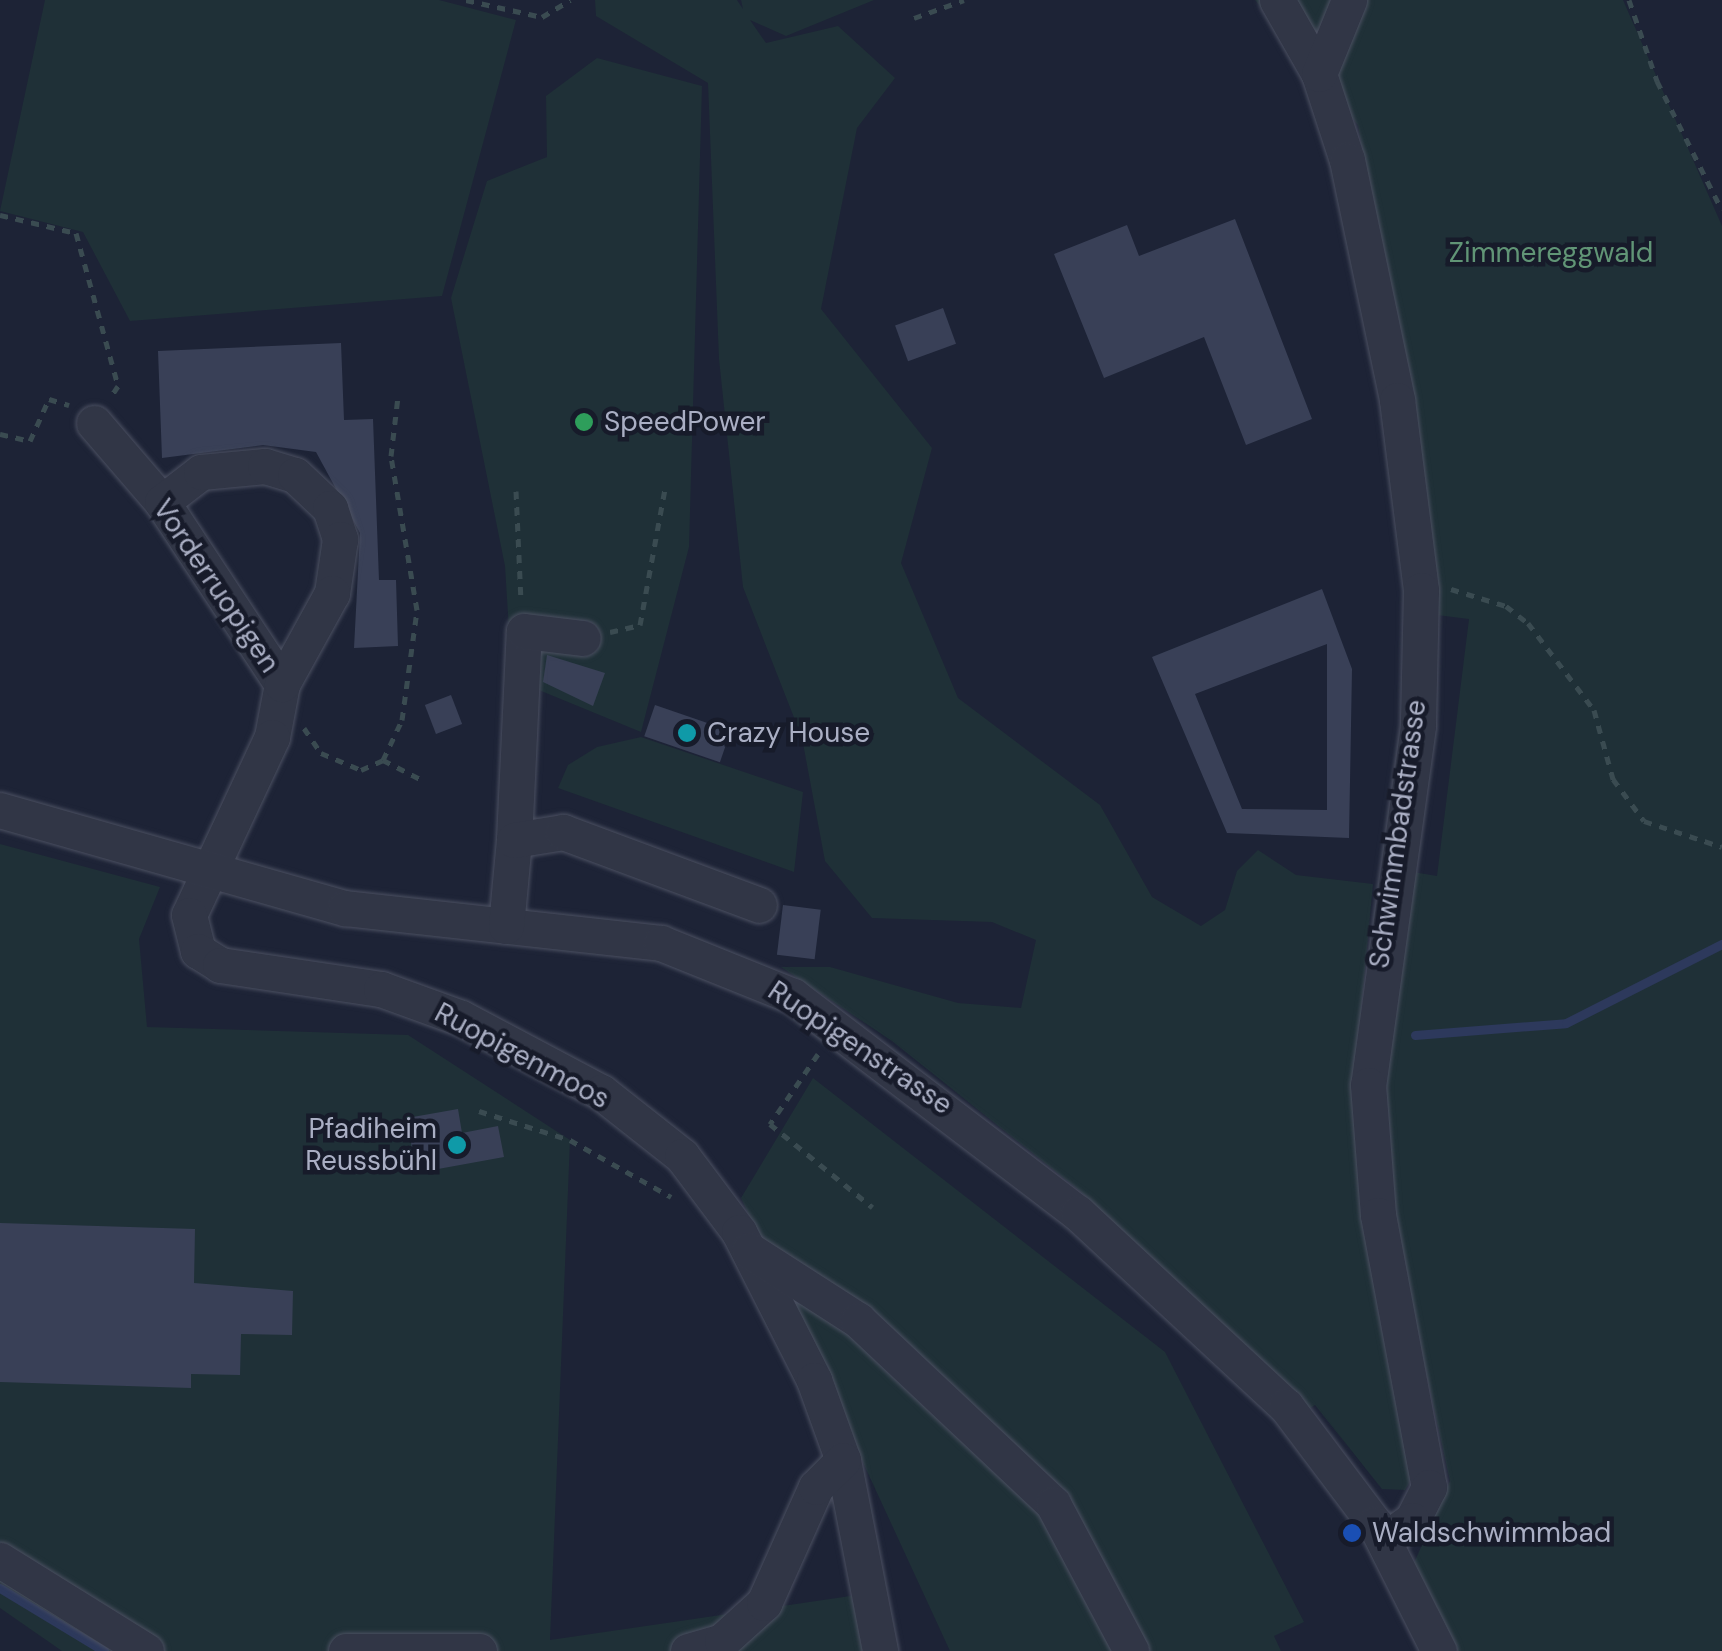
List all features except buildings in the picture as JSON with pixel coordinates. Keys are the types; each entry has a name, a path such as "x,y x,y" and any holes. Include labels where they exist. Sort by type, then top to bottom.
{"street":[{"name":"Schwimmbadstrasse","path":"1277,0 1320,74 1397,400 1421,590 1418,726 1368,1084 1378,1215 1430,1487 1412,1520 1384,1540"},
{"path":"1320,74 1348,0"},
{"name":"Vorderruopigen","path":"94,423 162,502 280,697 205,873"},
{"path":"162,502 200,472 264,466 296,475 330,508 340,539 332,593 280,697"},
{"path":"506,926 524,631 583,638"},
{"name":"Ruopigenstrasse","path":"0,810 205,873 344,908 628,938 718,961 794,996 878,1055 1078,1213 1305,1428 1384,1540 1439,1651"},
{"path":"514,840 563,832 760,905"},
{"name":"Ruopigenmoos","path":"205,873 189,915 206,960 382,989 479,1027 601,1092 682,1156 749,1250 843,1460 880,1651"},
{"path":"749,1250 858,1320 1053,1504 1130,1651"},
{"path":"688,1651 722,1642 764,1603 816,1487 843,1460"},
{"path":"0,1560 146,1651"},
{"path":"346,1651 478,1651"}],"path":[{"path":"466,0 542,16 570,0"},
{"path":"914,18 964,0"},
{"path":"1629,0 1722,210"},
{"path":"0,215 76,233 118,386 94,423 57,396 30,441 0,434"},
{"path":"383,760 414,679 417,610 391,456 398,396"},
{"path":"583,638 640,625 665,489"},
{"path":"516,491 524,631"},
{"path":"1421,590 1470,594 1528,624 1594,710 1612,780 1644,821 1722,847"},
{"path":"280,697 343,767 383,760 424,781"},
{"path":"804,1074 770,1124 872,1208"},
{"path":"479,1111 570,1140 678,1201"}],"green space":[{"path":"45,0 439,0 516,20 442,296 130,321 83,232 0,211"},
{"path":"595,0 737,0 743,9 741,0 874,0 786,36 750,20 766,43 838,26 895,78 857,128 821,309 932,448 901,563 958,698 1100,805 1152,897 1201,926 1225,910 1237,871 1258,850 1296,875 1373,884 1358,1044 1412,1478 1405,1490 1382,1489 1315,1405 1309,1409 1081,1192 892,1041 781,967 830,967 958,1003 1021,1008 1036,940 992,922 872,918 825,861 802,738 743,587 719,359 708,83 596,16"},
{"name":"Zimmereggwald","path":"1255,0 1623,0 1722,226 1722,1651 1457,1651 1414,1563 1450,1481 1400,1255 1382,1085 1407,871 1437,876 1469,619 1437,615 1358,125"},
{"name":"SpeedPower","path":"597,58 702,86 689,547 641,732 512,679 505,566 451,298 487,181 547,157 546,96"},
{"path":"641,737 803,792 794,872 558,788 568,765 597,747"},
{"path":"0,844 160,887 139,939 147,1027 408,1035 570,1140 550,1640 864,1594 871,1651 62,1651 0,1608"},
{"path":"813,1078 1165,1352 1304,1622 1274,1636 1281,1651 950,1651 741,1198"}],"waterway":[{"path":"1415,1035 1566,1023 1722,944"},
{"path":"0,1588 104,1651"}],"place":[{"name":"SpeedPower","path":"584,422"},
{"name":"Crazy House","path":"687,733"},
{"name":"Pfadiheim Reussbühl","path":"457,1145"},
{"name":"Waldschwimmbad","path":"1352,1533"}]}
